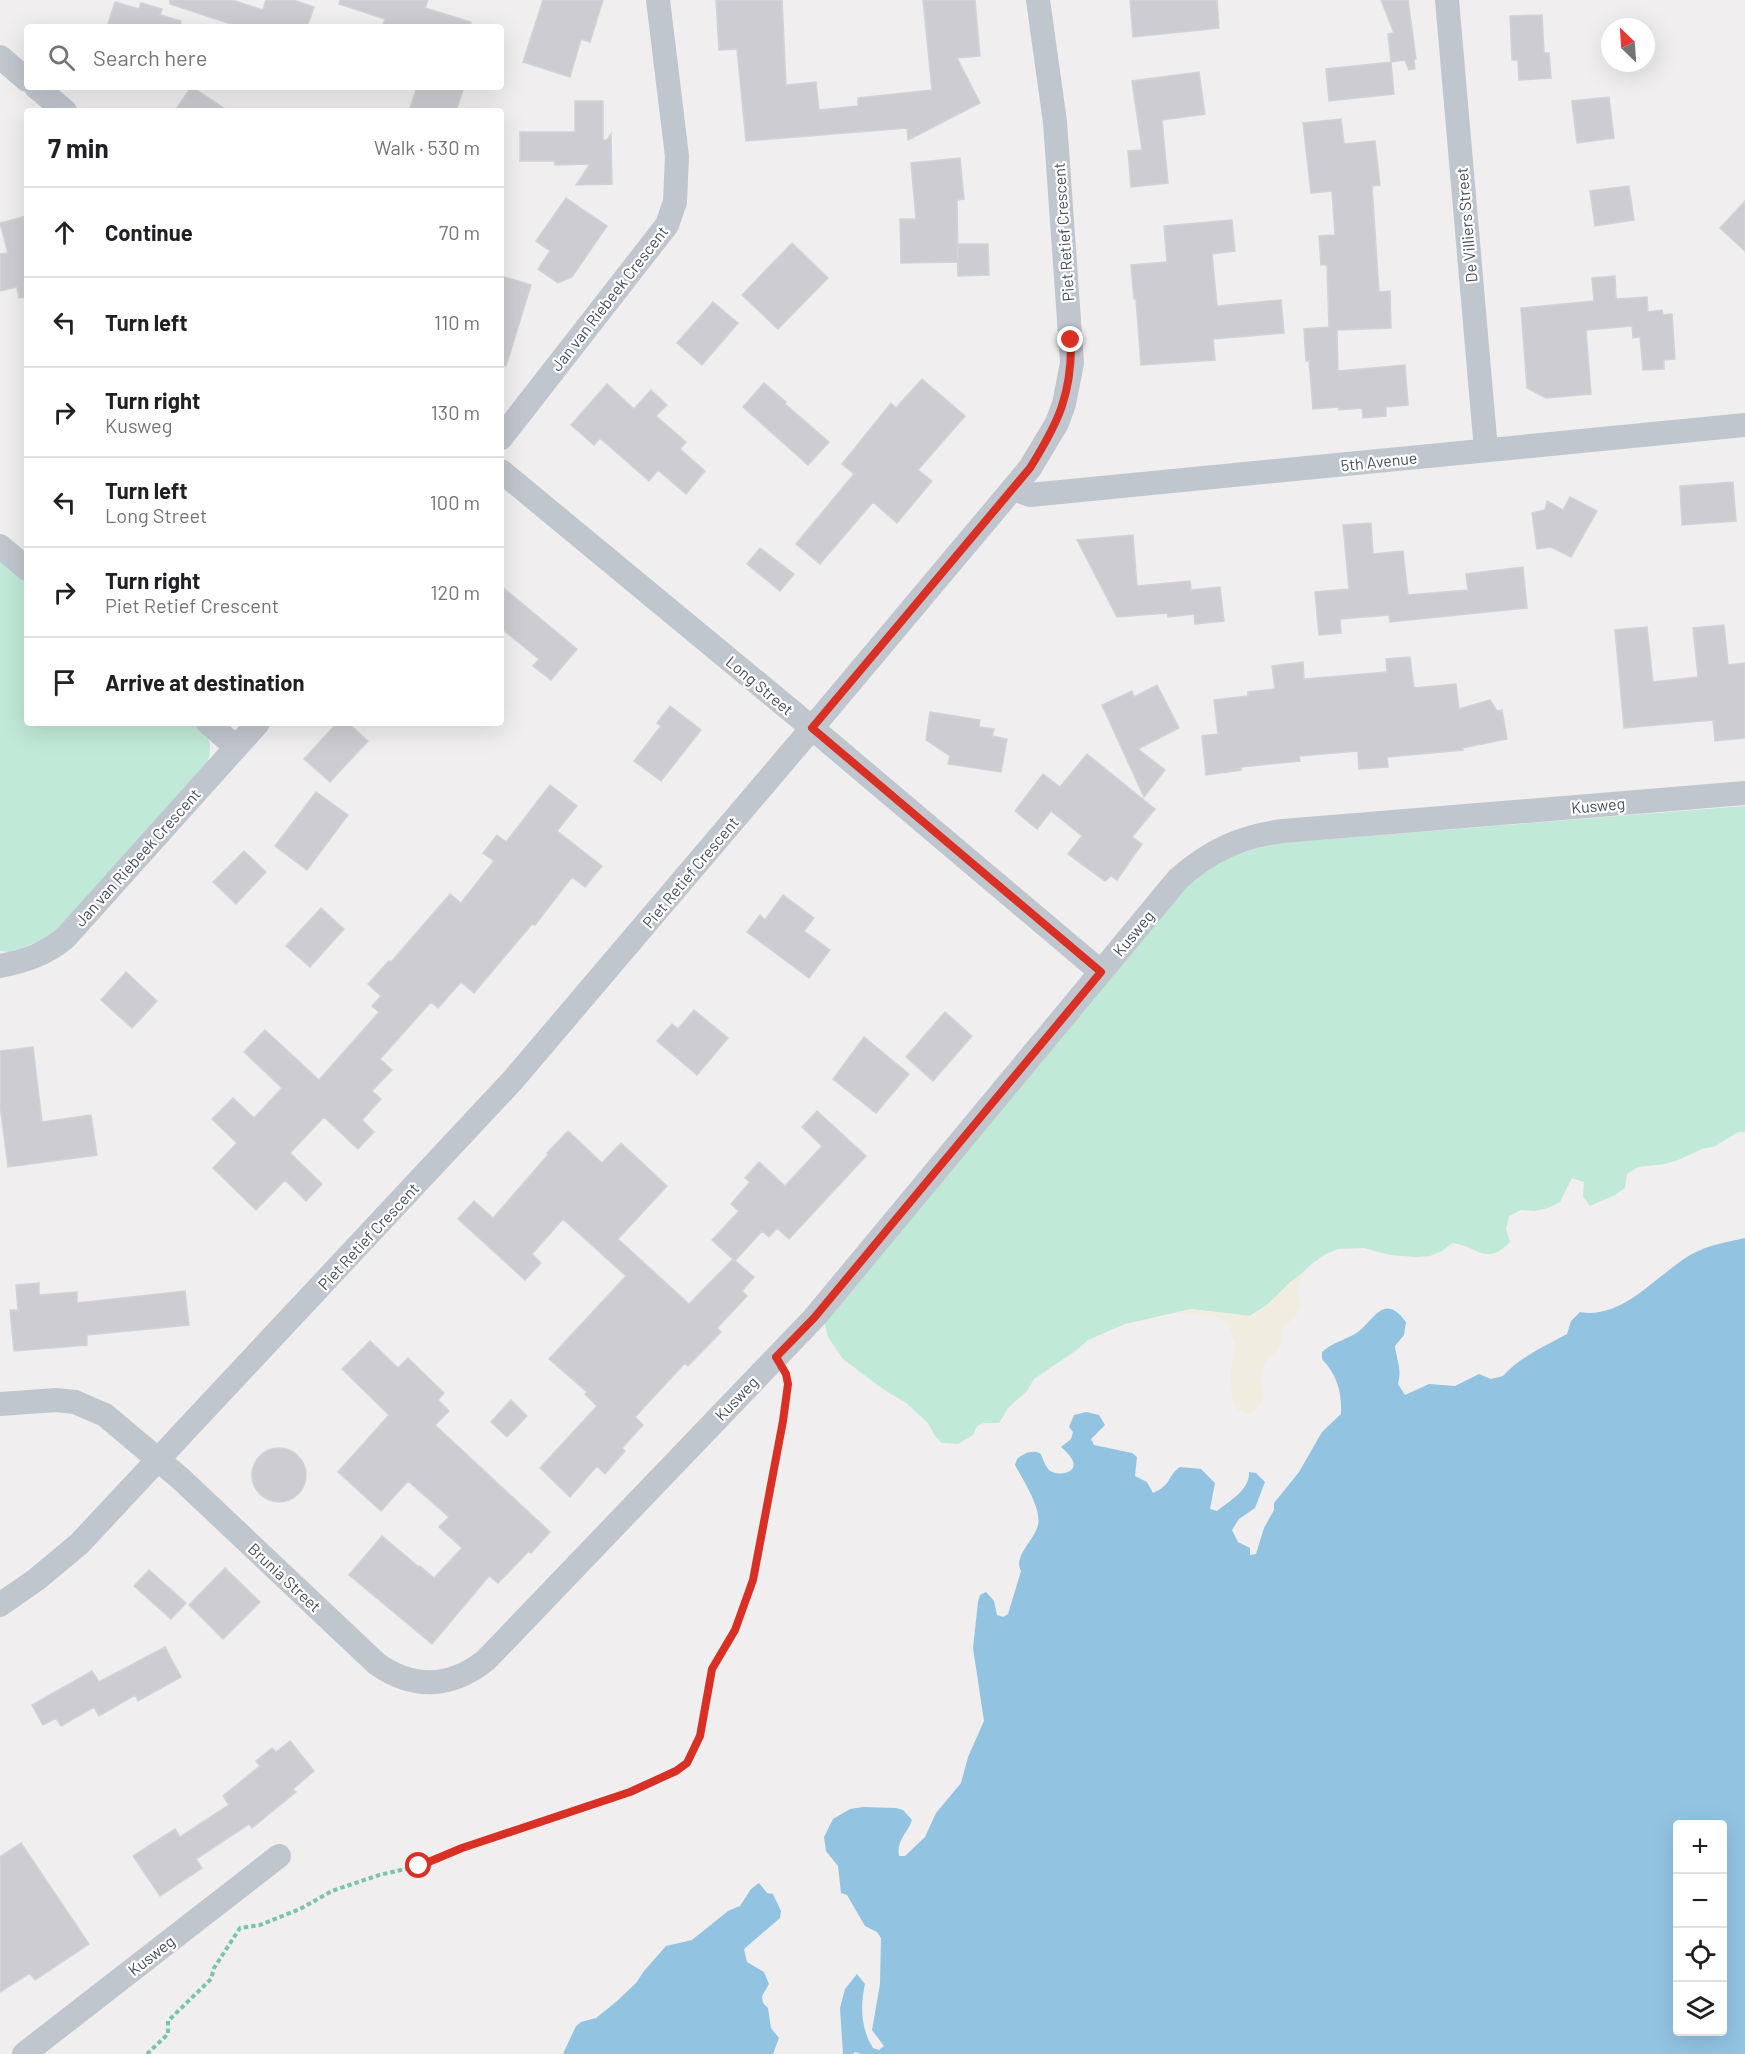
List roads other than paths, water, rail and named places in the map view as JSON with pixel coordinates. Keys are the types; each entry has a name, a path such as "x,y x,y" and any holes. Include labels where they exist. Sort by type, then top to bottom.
{"street":[{"name":"Jan van Riebeek Crescent","path":"504,434 667,225 670,217 675,202 677,156 658,0"},
{"name":"Piet Retief Crescent","path":"0,1605 37,1579 79,1544 513,1080 1030,468 1057,423 1064,404 1072,363 1055,122 1038,0"},
{"name":"De Villiers Street","path":"1447,0 1486,450"},
{"path":"0,57 24,77"},
{"path":"40,90 61,108"},
{"name":"5th Avenue","path":"1013,489 1030,495 1745,425"},
{"name":"Long Street","path":"504,473 812,728 1101,972"},
{"path":"0,546 24,566"},
{"path":"212,726 236,747"},
{"name":"Jan van Riebeek Crescent","path":"0,966 42,954 66,937 255,726"},
{"name":"Kusweg","path":"418,1682 455,1678 475,1669 486,1660 814,1318 1178,879 1206,856 1241,839 1283,831 1745,793"},
{"name":"Brunia Street","path":"0,1404 56,1400 85,1406 105,1415 159,1460 377,1664 390,1673 418,1682"},
{"name":"Kusweg","path":"24,2054 279,1856"}],"water":[{"path":"1745,1238 1745,2054 861,2054 855,2052 843,2054 840,2008 845,1989 857,1974 865,1984 862,2009 869,2041 873,2048 879,2050 884,2046 872,2030 880,1984 881,1938 877,1932 865,1926 847,1895 841,1893 838,1866 826,1851 824,1837 833,1819 850,1809 896,1808 903,1810 912,1820 899,1845 899,1856 905,1856 925,1837 936,1813 961,1783 968,1757 984,1721 973,1648 980,1595 986,1592 994,1601 997,1615 1003,1617 1008,1614 1021,1571 1019,1565 1022,1554 1038,1525 1035,1503 1015,1465 1017,1459 1028,1453 1036,1452 1040,1453 1049,1470 1059,1473 1070,1471 1073,1463 1061,1447 1071,1439 1073,1432 1069,1427 1074,1415 1086,1412 1099,1415 1105,1425 1091,1439 1094,1445 1132,1453 1137,1457 1135,1476 1147,1482 1153,1493 1163,1487 1180,1467 1201,1469 1215,1483 1210,1509 1217,1511 1242,1490 1249,1472 1256,1473 1265,1482 1255,1508 1239,1519 1232,1530 1238,1542 1250,1548 1250,1555 1256,1554 1264,1528 1274,1510 1274,1503 1299,1472 1322,1432 1341,1414 1338,1384 1322,1359 1322,1352 1355,1334 1379,1312 1391,1309 1406,1322 1404,1335 1395,1346 1399,1369 1398,1384 1405,1395 1429,1384 1455,1386 1479,1374 1491,1379 1503,1376 1525,1358 1567,1334 1571,1321 1580,1312 1596,1313 1625,1302 1679,1262 1711,1246"},
{"path":"759,1883 767,1893 773,1894 781,1911 780,1918 744,1949 747,1962 764,1972 769,1984 762,1996 763,2003 768,2008 771,2028 779,2038 773,2054 563,2054 576,2026 581,2022 596,2018 616,2002 636,1983 666,1946 692,1940 728,1911 740,1906 751,1889"}]}
